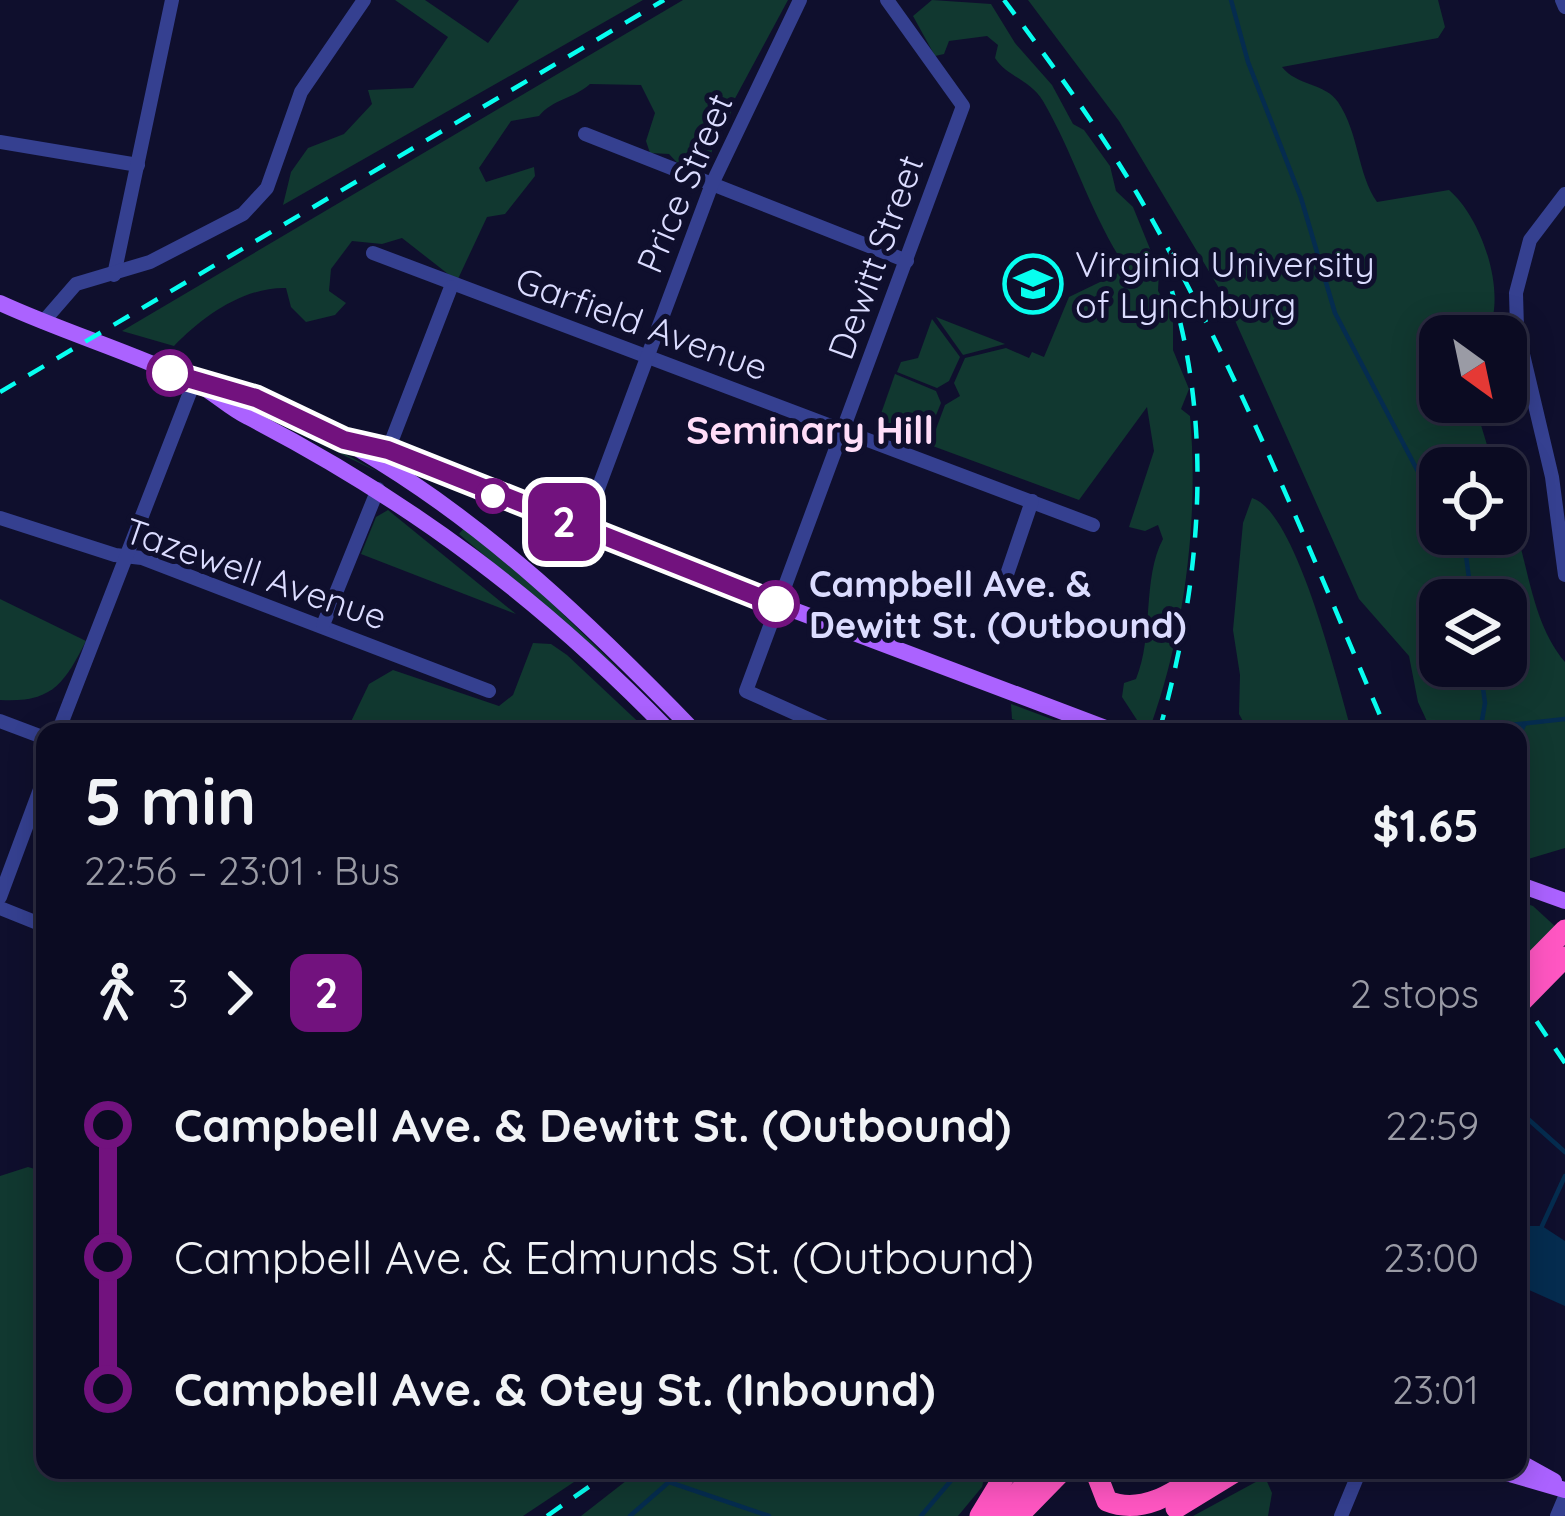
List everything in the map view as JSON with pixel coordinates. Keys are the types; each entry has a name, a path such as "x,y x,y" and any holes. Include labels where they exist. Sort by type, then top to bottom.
{"highway":[{"path":"1527,969 1565,930"},
{"path":"1527,996 1565,957"},
{"path":"980,1516 1003,1479"},
{"path":"995,1516 1031,1479"},
{"path":"1018,1516 1054,1479"},
{"path":"1098,1479 1107,1501 1136,1509 1168,1497 1195,1479"},
{"path":"1160,1516 1223,1479"}],"main road":[{"path":"0,302 197,384 256,398 344,440 454,508 536,575 686,723"},
{"path":"197,384 437,528 554,617 661,723"},
{"path":"344,440 388,450 478,489 1092,723"},
{"path":"437,528 478,489"},
{"path":"1527,887 1565,901"},
{"path":"1527,1467 1565,1492"},
{"path":"1524,1479 1565,1492"}],"street":[{"path":"114,275 172,0"},
{"path":"43,322 76,284 114,275 243,214 267,188 301,92 364,0"},
{"name":"Price Street","path":"583,529 712,184 800,0"},
{"name":"Dewitt Street","path":"815,723 751,697 746,691 750,671 963,106 887,0"},
{"path":"584,134 907,261"},
{"path":"0,142 138,165"},
{"path":"1565,194 1531,240 1516,293 1517,329 1558,481 1565,575"},
{"name":"Garfield Avenue","path":"374,253 451,286 844,428 1094,525"},
{"path":"388,450 451,286"},
{"path":"62,723 197,384"},
{"path":"323,625 378,489"},
{"path":"1002,589 1033,501"},
{"name":"Tazewell Avenue","path":"0,518 323,625 489,691"},
{"path":"0,721 36,735"},
{"path":"0,897 36,800"},
{"path":"0,908 36,922"},
{"path":"1341,1516 1356,1479"},
{"path":"1558,1516 1565,1492"}],"green space":[{"path":"395,0 425,0 488,43 519,0 643,0 283,205 291,172 308,148 344,134 372,104 368,90 413,88 448,37"},
{"path":"683,0 788,0 732,104 730,122 717,130 707,171 686,172 669,154 650,153 646,141 655,113 641,85 590,84 539,116 511,121 479,168 486,182 534,167 535,176 505,214 487,217 457,281 402,238 382,244 352,241 331,269 329,291 346,303 335,315 306,322 291,307 286,288 270,289 224,306 174,346 122,331"},
{"path":"932,0 991,4 1015,43 1052,85 1073,124 1084,130 1110,166 1116,191 1133,207 1159,271 1158,291 1173,315 1173,350 1189,389 1181,409 1190,416 1192,494 1181,612 1152,723 1137,720 1122,697 1124,683 1136,679 1141,662 1152,571 1163,539 1158,525 1145,531 1129,527 1154,451 1147,407 1079,500 930,445 945,405 960,396 954,383 965,358 1006,348 1029,358 1032,352 1044,357 1069,297 1127,269 1038,94 995,58 998,45 987,36 949,41 944,54 935,56 913,16"},
{"path":"1028,0 1438,0 1445,27 1438,38 1282,67 1338,102 1377,202 1449,190 1481,238 1493,280 1493,315 1419,315 1419,423 1480,423 1488,447 1419,447 1419,555 1522,555 1543,626 1565,662 1565,848 1527,859 1527,723 1428,723 1418,702 1409,656 1359,599 1225,298 1119,121"},
{"path":"936,317 1005,344 963,355"},
{"path":"932,319 960,357 949,381 937,388 897,372 901,362 918,358"},
{"path":"895,374 936,391 941,403 925,442 877,425"},
{"path":"270,413 380,473 269,419"},
{"path":"1252,498 1269,510 1285,534 1314,603 1349,723 1244,723 1239,714 1240,675 1233,630 1243,523"},
{"path":"388,510 516,614 361,554 376,517"},
{"path":"465,527 514,566 622,672 459,534"},
{"path":"0,599 86,641 71,669 44,694 0,700"},
{"path":"533,643 551,644 639,723 350,723 369,684 393,670 499,706 513,695"},
{"path":"1011,704 1062,723 1026,723 1012,719"},
{"path":"1527,904 1558,929 1527,956"},
{"path":"28,1167 36,1169 36,1479 578,1479 523,1516 0,1516 0,1176"},
{"path":"628,1479 984,1479 958,1516 581,1516"},
{"path":"1261,1479 1266,1479 1272,1493 1268,1516 1193,1516"}],"water":[{"path":"1542,1226 1565,1241 1565,1306 1527,1289 1527,1227"}],"waterway":[{"path":"1231,0 1248,62 1301,198 1335,313 1419,474"},
{"path":"1466,555 1469,579"},
{"path":"1482,723 1483,687"},
{"path":"1527,723 1565,719"},
{"path":"1527,1118 1565,1152"},
{"path":"1542,1226 1565,1176"},
{"path":"921,1516 952,1479"},
{"path":"630,1516 669,1482 769,1516"}],"railway":[{"path":"0,392 664,0"},
{"path":"1004,0 1107,145 1174,260 1271,460 1383,723"},
{"path":"1161,723 1185,616 1197,499 1191,382 1164,266"},
{"path":"1527,1007 1565,1063"},
{"path":"547,1516 600,1479"}],"bus line":[{"name":"2","path":"170,373 256,398 344,440 388,450 500,499 776,604"}],"place":[{"name":"Virginia University of Lynchburg","path":"1033,284"},
{"name":"Campbell Ave. & Dewitt St. (Outbound)","path":"776,604"}],"district":[{"name":"Seminary Hill","path":"810,429"}]}
